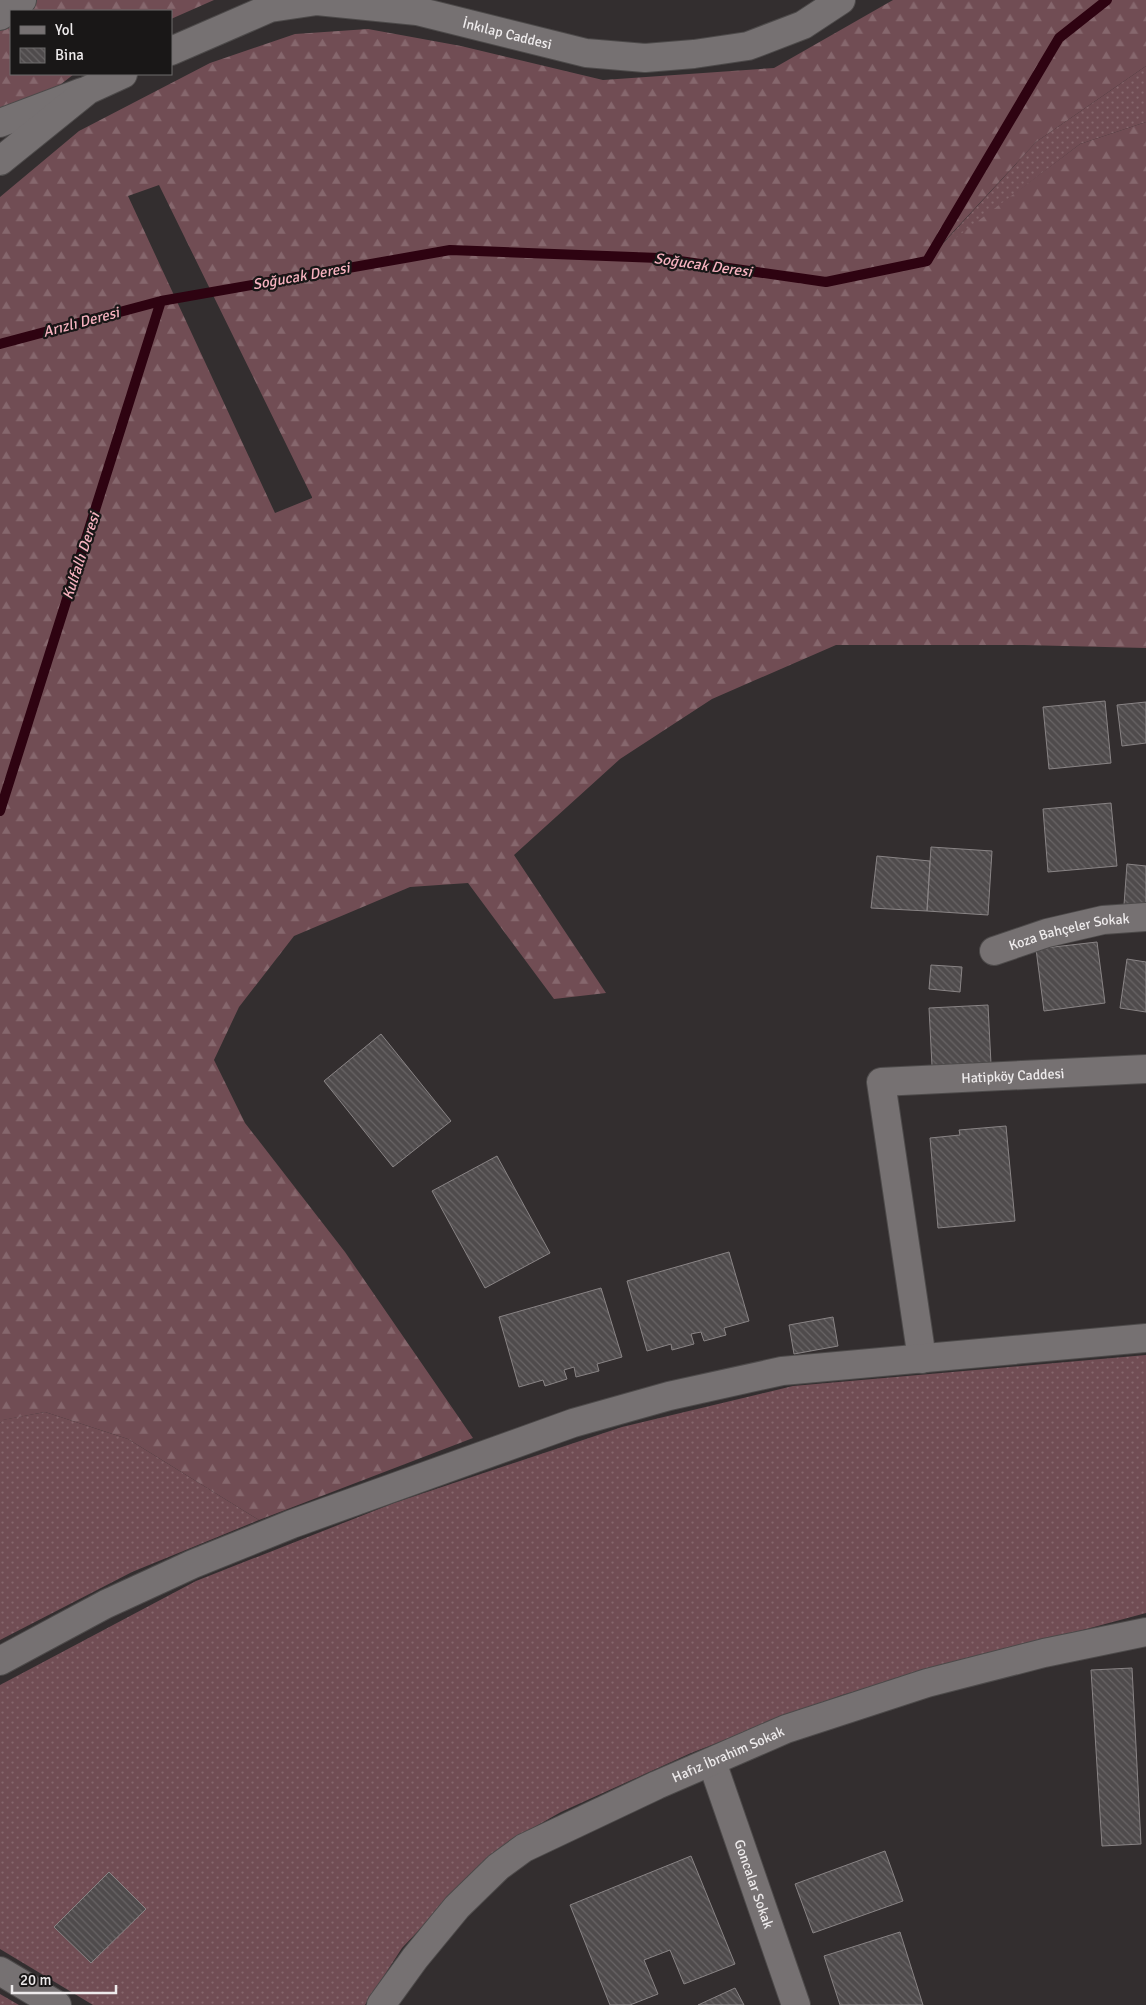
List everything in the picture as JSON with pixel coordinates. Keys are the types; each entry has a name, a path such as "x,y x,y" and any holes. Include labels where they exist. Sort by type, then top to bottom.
{"street":[{"path":"0,16 22,0"},
{"name":"İnkılap Caddesi","path":"172,52 270,8 317,1 417,11 586,53 645,58 694,54 748,46 803,25 841,0"},
{"path":"0,123 88,90 121,75"},
{"path":"0,161 88,90"},
{"name":"Koza Bahçeler Sokak","path":"994,951 1048,933 1103,920 1146,917"},
{"name":"Hatipköy Caddesi","path":"922,1359 881,1082 1146,1069"},
{"path":"0,1661 106,1604 194,1564 292,1524 573,1422 669,1396 782,1371 1146,1338"},
{"name":"Hafız İbrahim Sokak","path":"381,2005 415,1958 457,1907 498,1867 524,1848 657,1785 786,1729 927,1683 1044,1653 1146,1632"},
{"name":"Goncalar Sokak","path":"712,1762 796,2005"},
{"path":"0,1971 57,2005"}],"green space":[{"path":"0,0 214,0 172,19 172,10 10,10 10,75 73,75 0,132"},
{"path":"893,0 1146,0 1146,66 1036,142 929,258 1080,144 1146,122 1146,648 1024,645 836,645 712,699 620,759 514,855 606,993 554,999 468,883 410,887 294,936 239,1007 214,1060 245,1123 345,1252 473,1438 259,1520 128,1439 45,1412 3,1420 0,1423 0,197 79,131 210,63 295,34 368,29 461,46 603,80 774,68","holes":["159,185 312,497 275,513 128,196"]},
{"path":"1146,66 1146,122 1080,144 927,261 1036,142"},
{"path":"1146,1355 1146,1613 842,1695 691,1753 561,1812 508,1842 455,1892 402,1948 365,2005 93,2005 0,1949 0,1685 196,1581 394,1503 622,1427 793,1386"},
{"path":"45,1412 128,1439 259,1520 132,1572 0,1640 0,1423 2,1420"},
{"path":"0,1994 19,2005 0,2005"}],"building":[{"path":"1105,701 1111,763 1049,769 1043,707"},
{"path":"1146,702 1146,743 1122,746 1117,705"},
{"path":"1111,803 1117,866 1048,872 1043,809"},
{"path":"931,847 992,851 988,915 927,911"},
{"path":"877,856 930,861 927,911 871,908"},
{"path":"1127,864 1146,866 1146,907 1124,905"},
{"path":"1097,942 1105,1003 1044,1011 1036,949"},
{"path":"1127,959 1146,962 1146,1012 1120,1008"},
{"path":"931,965 962,967 960,992 929,989"},
{"path":"988,1005 991,1064 932,1066 929,1008"},
{"path":"381,1034 451,1121 393,1167 324,1081"},
{"path":"1006,1126 1015,1221 938,1228 930,1138 960,1135 959,1130"},
{"path":"497,1156 550,1253 485,1288 432,1191"},
{"path":"729,1252 749,1321 724,1328 726,1335 704,1341 701,1332 691,1334 694,1344 672,1350 671,1344 647,1351 627,1281"},
{"path":"601,1288 622,1357 597,1364 599,1371 576,1377 574,1367 564,1370 567,1379 545,1386 543,1380 519,1387 499,1317"},
{"path":"833,1317 838,1346 794,1354 789,1325"},
{"path":"1132,1668 1141,1844 1102,1846 1091,1670"},
{"path":"885,1851 903,1901 813,1933 795,1884"},
{"path":"691,1856 735,1964 684,1984 670,1950 644,1960 658,1994 630,2005 610,2005 570,1905"},
{"path":"109,1872 146,1909 91,1963 54,1927"},
{"path":"900,1932 923,2005 840,2005 824,1956"},
{"path":"735,1988 744,2005 698,2005"}],"waterway":[{"name":"Soğucak Deresi","path":"0,344 161,301 450,250 659,258 826,282 927,261 1059,38 1107,0"},
{"name":"Kulfallı Deresi","path":"0,811 161,301"}],"water label":[{"name":"Arızlı Deresi","path":"81,322"}]}
